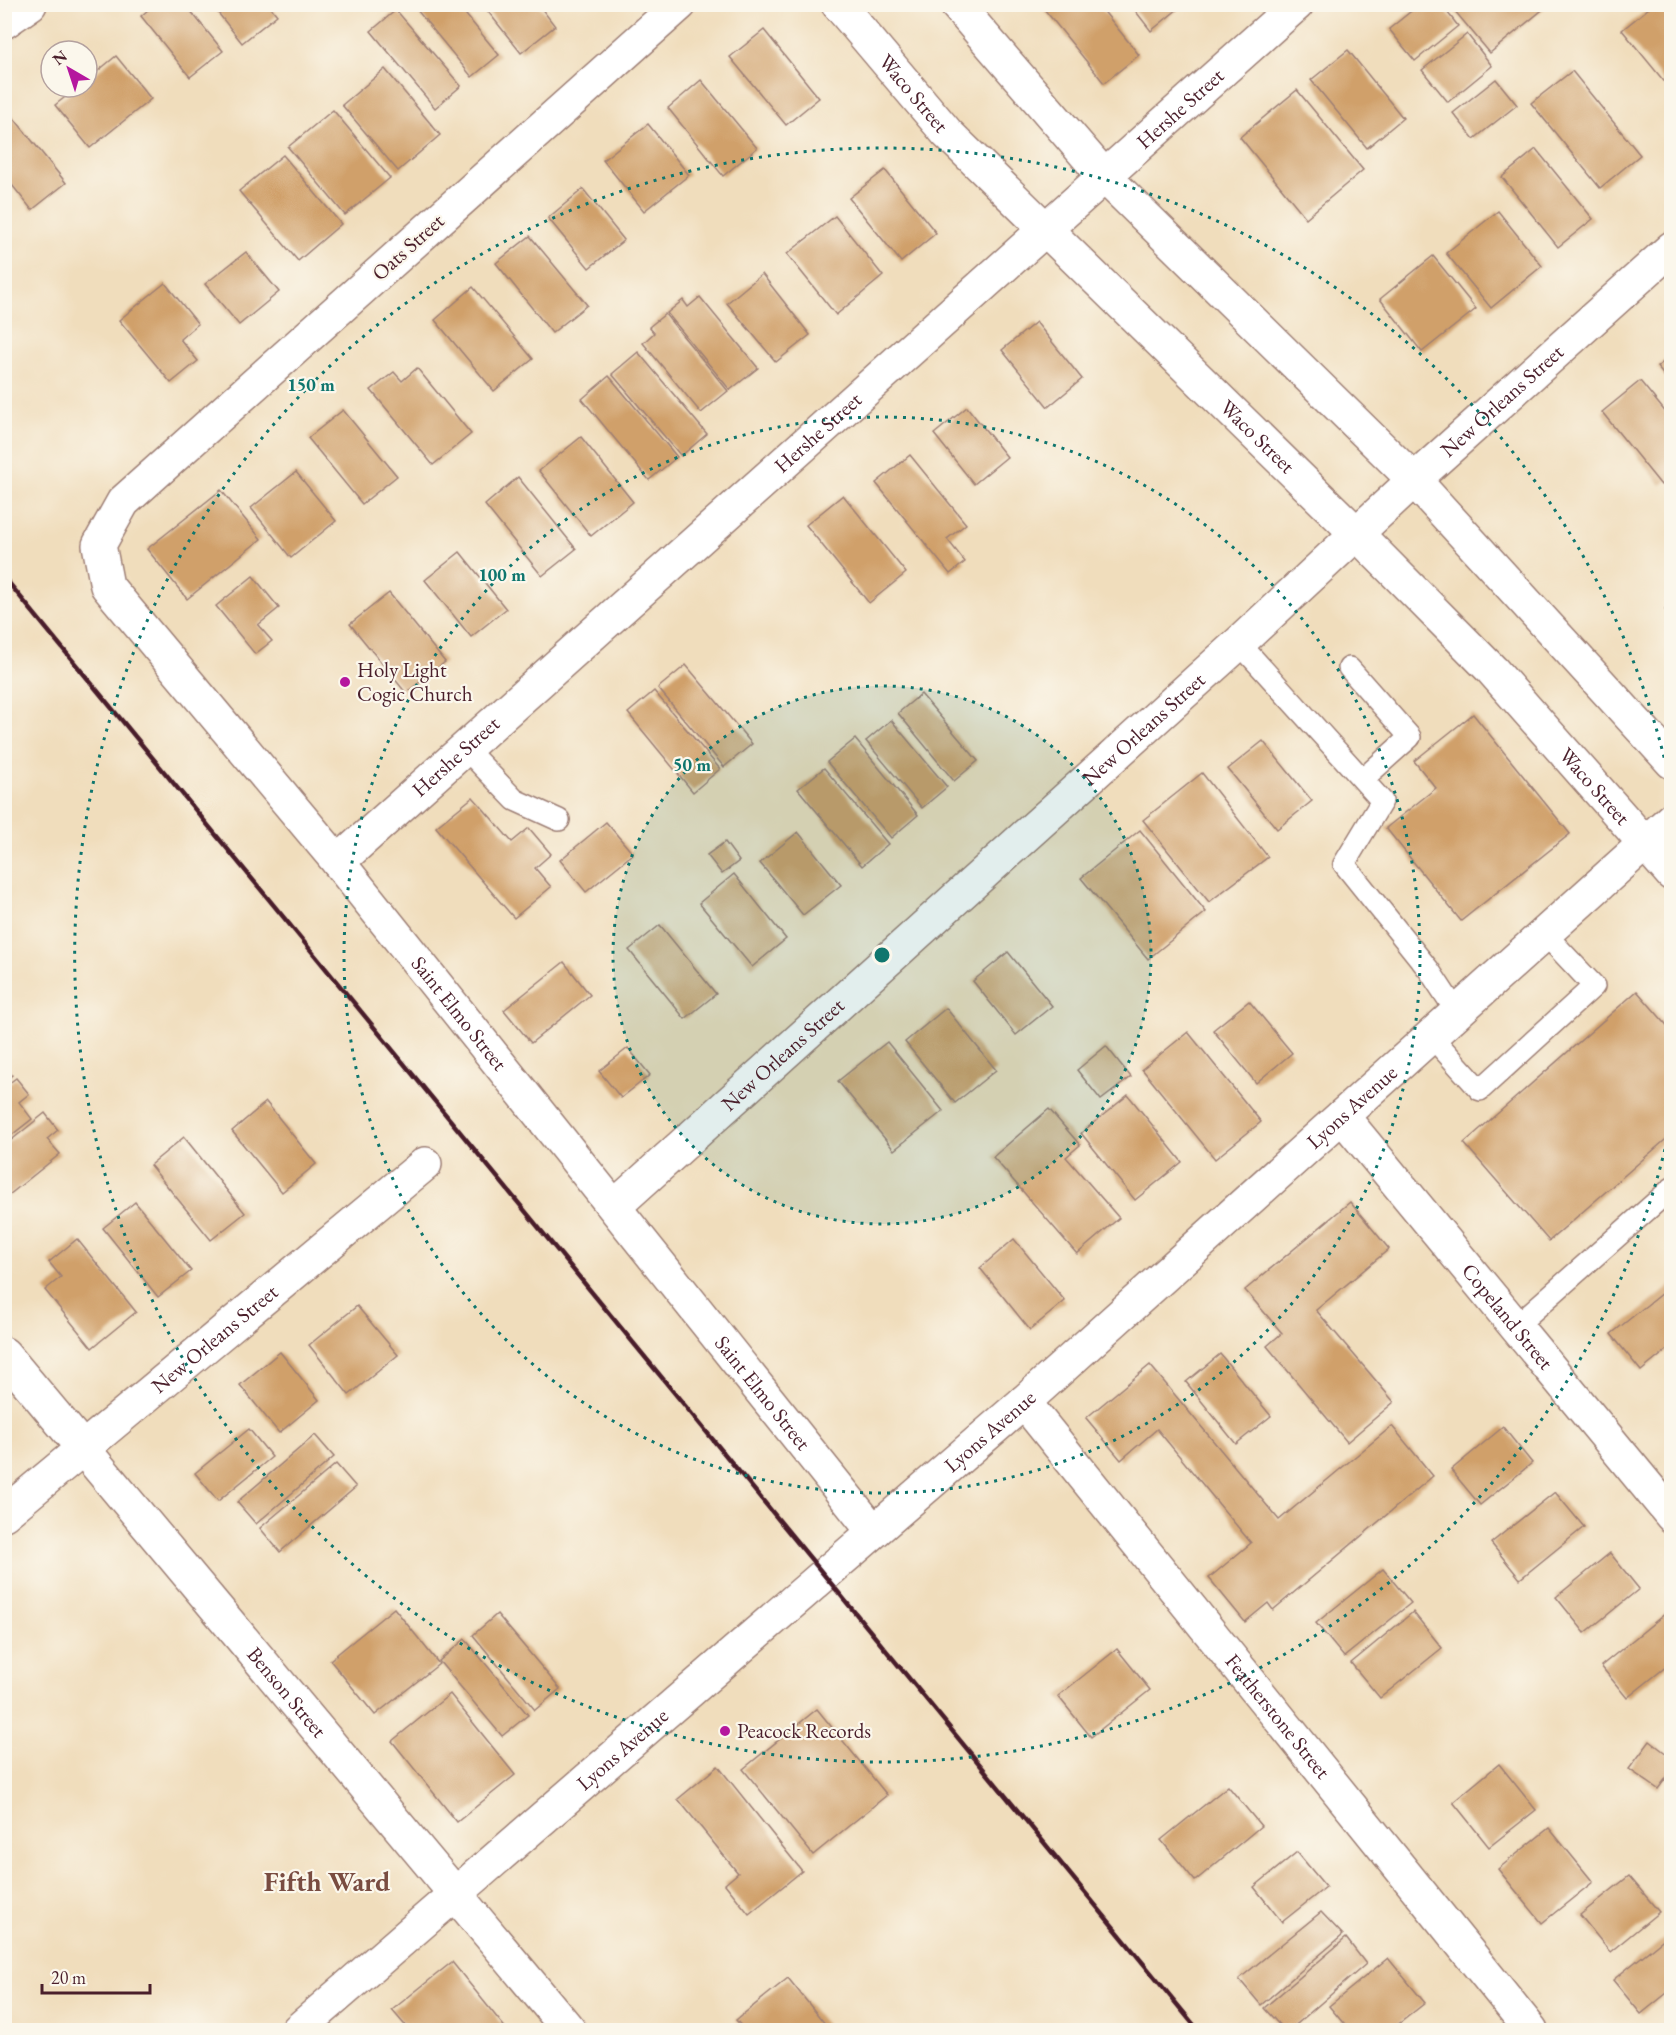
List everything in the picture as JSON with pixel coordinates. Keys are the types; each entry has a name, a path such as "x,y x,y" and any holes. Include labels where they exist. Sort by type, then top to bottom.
{"street":[{"path":"4,22 30,4"},
{"name":"Oats Street","path":"137,490 680,4"},
{"name":"Waco Street","path":"838,4 947,133 1044,231 1356,533 1492,670 1671,874"},
{"path":"956,4 1105,177 1414,480 1671,762"},
{"name":"Hershe Street","path":"338,862 1297,4"},
{"name":"New Orleans Street","path":"615,1206 1239,643 1356,533 1671,248"},
{"name":"Saint Elmo Street","path":"137,490 123,502 99,545 107,586 338,862 873,1531"},
{"name":"Lyons Avenue","path":"298,2031 1024,1402 1671,819"},
{"name":"Copeland Street","path":"1342,1116 1671,1516"},
{"name":"New Orleans Street","path":"4,1514 425,1164"},
{"name":"Benson Street","path":"4,1354 569,2031"},
{"name":"Featherstone Street","path":"1024,1402 1531,2031"}],"lane":[{"path":"1239,643 1382,801 1344,864 1429,970 1456,1011"},
{"path":"1349,668 1410,736 1363,779"},
{"path":"465,748 515,800 528,808 559,820"},
{"path":"1431,1036 1480,1090 1594,986 1545,934"},
{"path":"1517,1326 1671,1188"}],"building":[{"path":"155,4 185,4 223,51 190,77 141,16"},
{"path":"211,4 268,4 277,15 242,43"},
{"path":"412,4 457,4 499,55 472,77"},
{"path":"482,4 538,4 555,26 521,53"},
{"path":"1040,4 1098,4 1139,55 1104,83"},
{"path":"1130,4 1184,4 1151,31"},
{"path":"1420,4 1441,4 1458,26 1415,61 1389,29"},
{"path":"1449,4 1546,4 1547,6 1490,53"},
{"path":"1654,4 1672,7 1672,91 1622,30"},
{"path":"396,10 461,86 435,108 371,31"},
{"path":"764,30 819,98 786,125 730,57"},
{"path":"1467,34 1492,66 1448,102 1422,70"},
{"path":"1348,50 1403,118 1367,148 1311,80"},
{"path":"116,56 151,99 90,148 55,105 63,99 99,99 99,70"},
{"path":"385,69 440,135 398,171 342,105"},
{"path":"1572,71 1640,155 1600,188 1531,103"},
{"path":"1496,79 1517,105 1474,139 1453,113"},
{"path":"701,80 757,148 723,176 668,108"},
{"path":"1297,90 1363,170 1306,218 1240,137"},
{"path":"333,110 390,178 345,215 288,147"},
{"path":"9,112 66,183 32,210 4,175 4,116"},
{"path":"648,124 689,175 644,211 603,160"},
{"path":"1536,149 1593,219 1558,247 1502,177"},
{"path":"283,155 341,224 298,261 239,191"},
{"path":"885,170 936,233 901,262 849,198"},
{"path":"583,189 624,240 589,268 548,218"},
{"path":"1498,211 1542,266 1491,308 1446,253"},
{"path":"835,216 883,276 836,315 787,254"},
{"path":"530,236 587,305 552,333 496,263"},
{"path":"246,252 279,292 239,325 205,284"},
{"path":"1433,256 1476,309 1422,352 1380,299"},
{"path":"762,274 810,335 776,362 727,303"},
{"path":"165,283 198,324 180,339 198,361 171,383 119,320"},
{"path":"473,287 533,359 494,391 435,320"},
{"path":"700,297 758,368 730,390 667,313 683,300 688,307"},
{"path":"665,314 728,391 701,413 643,343 654,333 649,327"},
{"path":"1036,322 1082,379 1048,407 1002,350"},
{"path":"638,352 707,434 681,456 612,374"},
{"path":"1672,355 1672,385 1657,367"},
{"path":"417,368 471,434 433,465 371,390 394,372 402,381"},
{"path":"609,376 677,457 649,480 582,399"},
{"path":"1640,381 1672,420 1672,477 1661,485 1602,412"},
{"path":"967,407 1007,457 974,484 934,434"},
{"path":"343,410 397,476 362,504 308,438"},
{"path":"581,437 633,502 591,536 539,471"},
{"path":"910,455 966,524 947,539 965,562 950,574 876,483"},
{"path":"296,472 336,521 291,558 251,508"},
{"path":"518,477 576,549 542,576 485,505"},
{"path":"221,490 261,539 187,599 147,549"},
{"path":"843,495 906,573 869,603 806,525"},
{"path":"460,552 506,609 471,637 425,580"},
{"path":"253,576 279,608 258,625 272,641 255,654 216,606"},
{"path":"389,593 445,662 406,693 350,624"},
{"path":"1672,605 1672,618 1665,610"},
{"path":"686,665 752,744 724,767 658,688"},
{"path":"654,691 720,769 693,792 628,713"},
{"path":"921,694 978,761 954,781 898,713"},
{"path":"1473,714 1570,834 1461,921 1386,828 1436,788 1414,761"},
{"path":"891,720 947,787 922,808 866,741"},
{"path":"855,739 918,815 891,838 827,762"},
{"path":"1263,741 1312,801 1277,829 1228,769"},
{"path":"824,768 888,844 862,866 798,789"},
{"path":"1202,773 1268,857 1209,902 1143,820"},
{"path":"473,797 512,842 529,828 551,854 535,868 551,887 514,918 436,827"},
{"path":"606,822 633,854 586,892 560,860"},
{"path":"1140,830 1206,912 1148,959 1081,878"},
{"path":"798,832 841,885 803,915 760,863"},
{"path":"725,842 739,861 722,874 707,855"},
{"path":"734,874 786,939 752,967 699,903"},
{"path":"660,925 716,994 685,1019 629,950"},
{"path":"1008,952 1052,1006 1016,1035 973,981"},
{"path":"564,962 590,995 531,1043 504,1010"},
{"path":"1637,991 1672,1031 1672,1134 1549,1241 1464,1143"},
{"path":"1249,1001 1292,1053 1256,1083 1213,1030"},
{"path":"946,1008 996,1070 955,1103 905,1042"},
{"path":"1188,1032 1261,1122 1215,1159 1142,1069"},
{"path":"887,1042 943,1111 894,1150 838,1081"},
{"path":"1106,1046 1131,1077 1101,1100 1077,1070"},
{"path":"628,1048 650,1075 621,1098 599,1071"},
{"path":"4,1065 12,1075 4,1081"},
{"path":"16,1078 29,1094 19,1102 32,1119 4,1141 4,1087"},
{"path":"1128,1095 1182,1162 1135,1200 1081,1133"},
{"path":"266,1102 316,1164 282,1192 232,1131"},
{"path":"1049,1109 1080,1145 1066,1157 1119,1218 1077,1254 993,1157"},
{"path":"45,1113 58,1130 47,1139 60,1154 4,1199 4,1146"},
{"path":"184,1137 245,1213 211,1240 150,1165"},
{"path":"135,1202 191,1271 158,1297 103,1228"},
{"path":"1350,1202 1389,1249 1316,1310 1394,1402 1347,1442 1267,1346 1282,1333 1245,1290"},
{"path":"77,1239 136,1312 92,1348 45,1290 61,1277 49,1262"},
{"path":"1014,1239 1065,1301 1030,1330 980,1268"},
{"path":"1672,1285 1672,1346 1641,1371 1611,1334"},
{"path":"357,1306 398,1355 349,1395 309,1345"},
{"path":"280,1352 319,1400 279,1433 240,1385"},
{"path":"1220,1354 1271,1416 1236,1444 1186,1382"},
{"path":"1150,1365 1279,1520 1392,1426 1433,1476 1273,1610 1268,1603 1245,1622 1209,1578 1251,1543 1157,1429 1121,1460 1086,1418"},
{"path":"1503,1427 1532,1463 1480,1505 1451,1470"},
{"path":"249,1429 272,1457 218,1501 195,1473"},
{"path":"315,1435 334,1457 256,1524 237,1502"},
{"path":"336,1464 356,1487 280,1552 260,1528"},
{"path":"1555,1492 1584,1527 1520,1579 1491,1543"},
{"path":"1610,1553 1639,1589 1585,1633 1556,1597"},
{"path":"1383,1569 1411,1603 1344,1657 1316,1623"},
{"path":"394,1608 439,1664 375,1715 330,1660"},
{"path":"1413,1612 1442,1648 1380,1698 1351,1663"},
{"path":"1666,1613 1672,1620 1672,1662 1627,1698 1601,1666"},
{"path":"497,1614 560,1689 535,1710 473,1635"},
{"path":"465,1639 528,1715 502,1736 439,1661"},
{"path":"1117,1649 1150,1690 1091,1737 1058,1696"},
{"path":"450,1694 515,1775 457,1822 392,1741"},
{"path":"817,1709 887,1795 813,1855 743,1769"},
{"path":"1650,1741 1672,1758 1672,1770 1658,1789 1629,1769"},
{"path":"1499,1764 1536,1810 1489,1847 1453,1802"},
{"path":"718,1766 802,1871 749,1914 725,1884 738,1873 678,1799"},
{"path":"1228,1786 1261,1826 1195,1881 1161,1840"},
{"path":"1549,1828 1593,1882 1542,1923 1498,1869"},
{"path":"1297,1852 1326,1887 1282,1922 1254,1887"},
{"path":"1629,1876 1659,1912 1610,1952 1580,1915"},
{"path":"1321,1912 1343,1935 1261,2005 1239,1979"},
{"path":"1672,1932 1672,1989 1641,2014 1613,1980"},
{"path":"1346,1938 1366,1964 1290,2030 1284,2030 1264,2008"},
{"path":"1388,1958 1425,2003 1391,2030 1349,2030 1329,2006"},
{"path":"452,1962 507,2030 409,2030 392,2010"},
{"path":"788,1978 830,2030 745,2030 736,2020"}],"railway":[{"path":"4,577 1198,2030"}],"place":[{"name":"Holy Light Cogic Church","path":"345,682"},
{"name":"Peacock Records","path":"725,1731"}],"district":[{"name":"Fifth Ward","path":"327,1882"}]}
